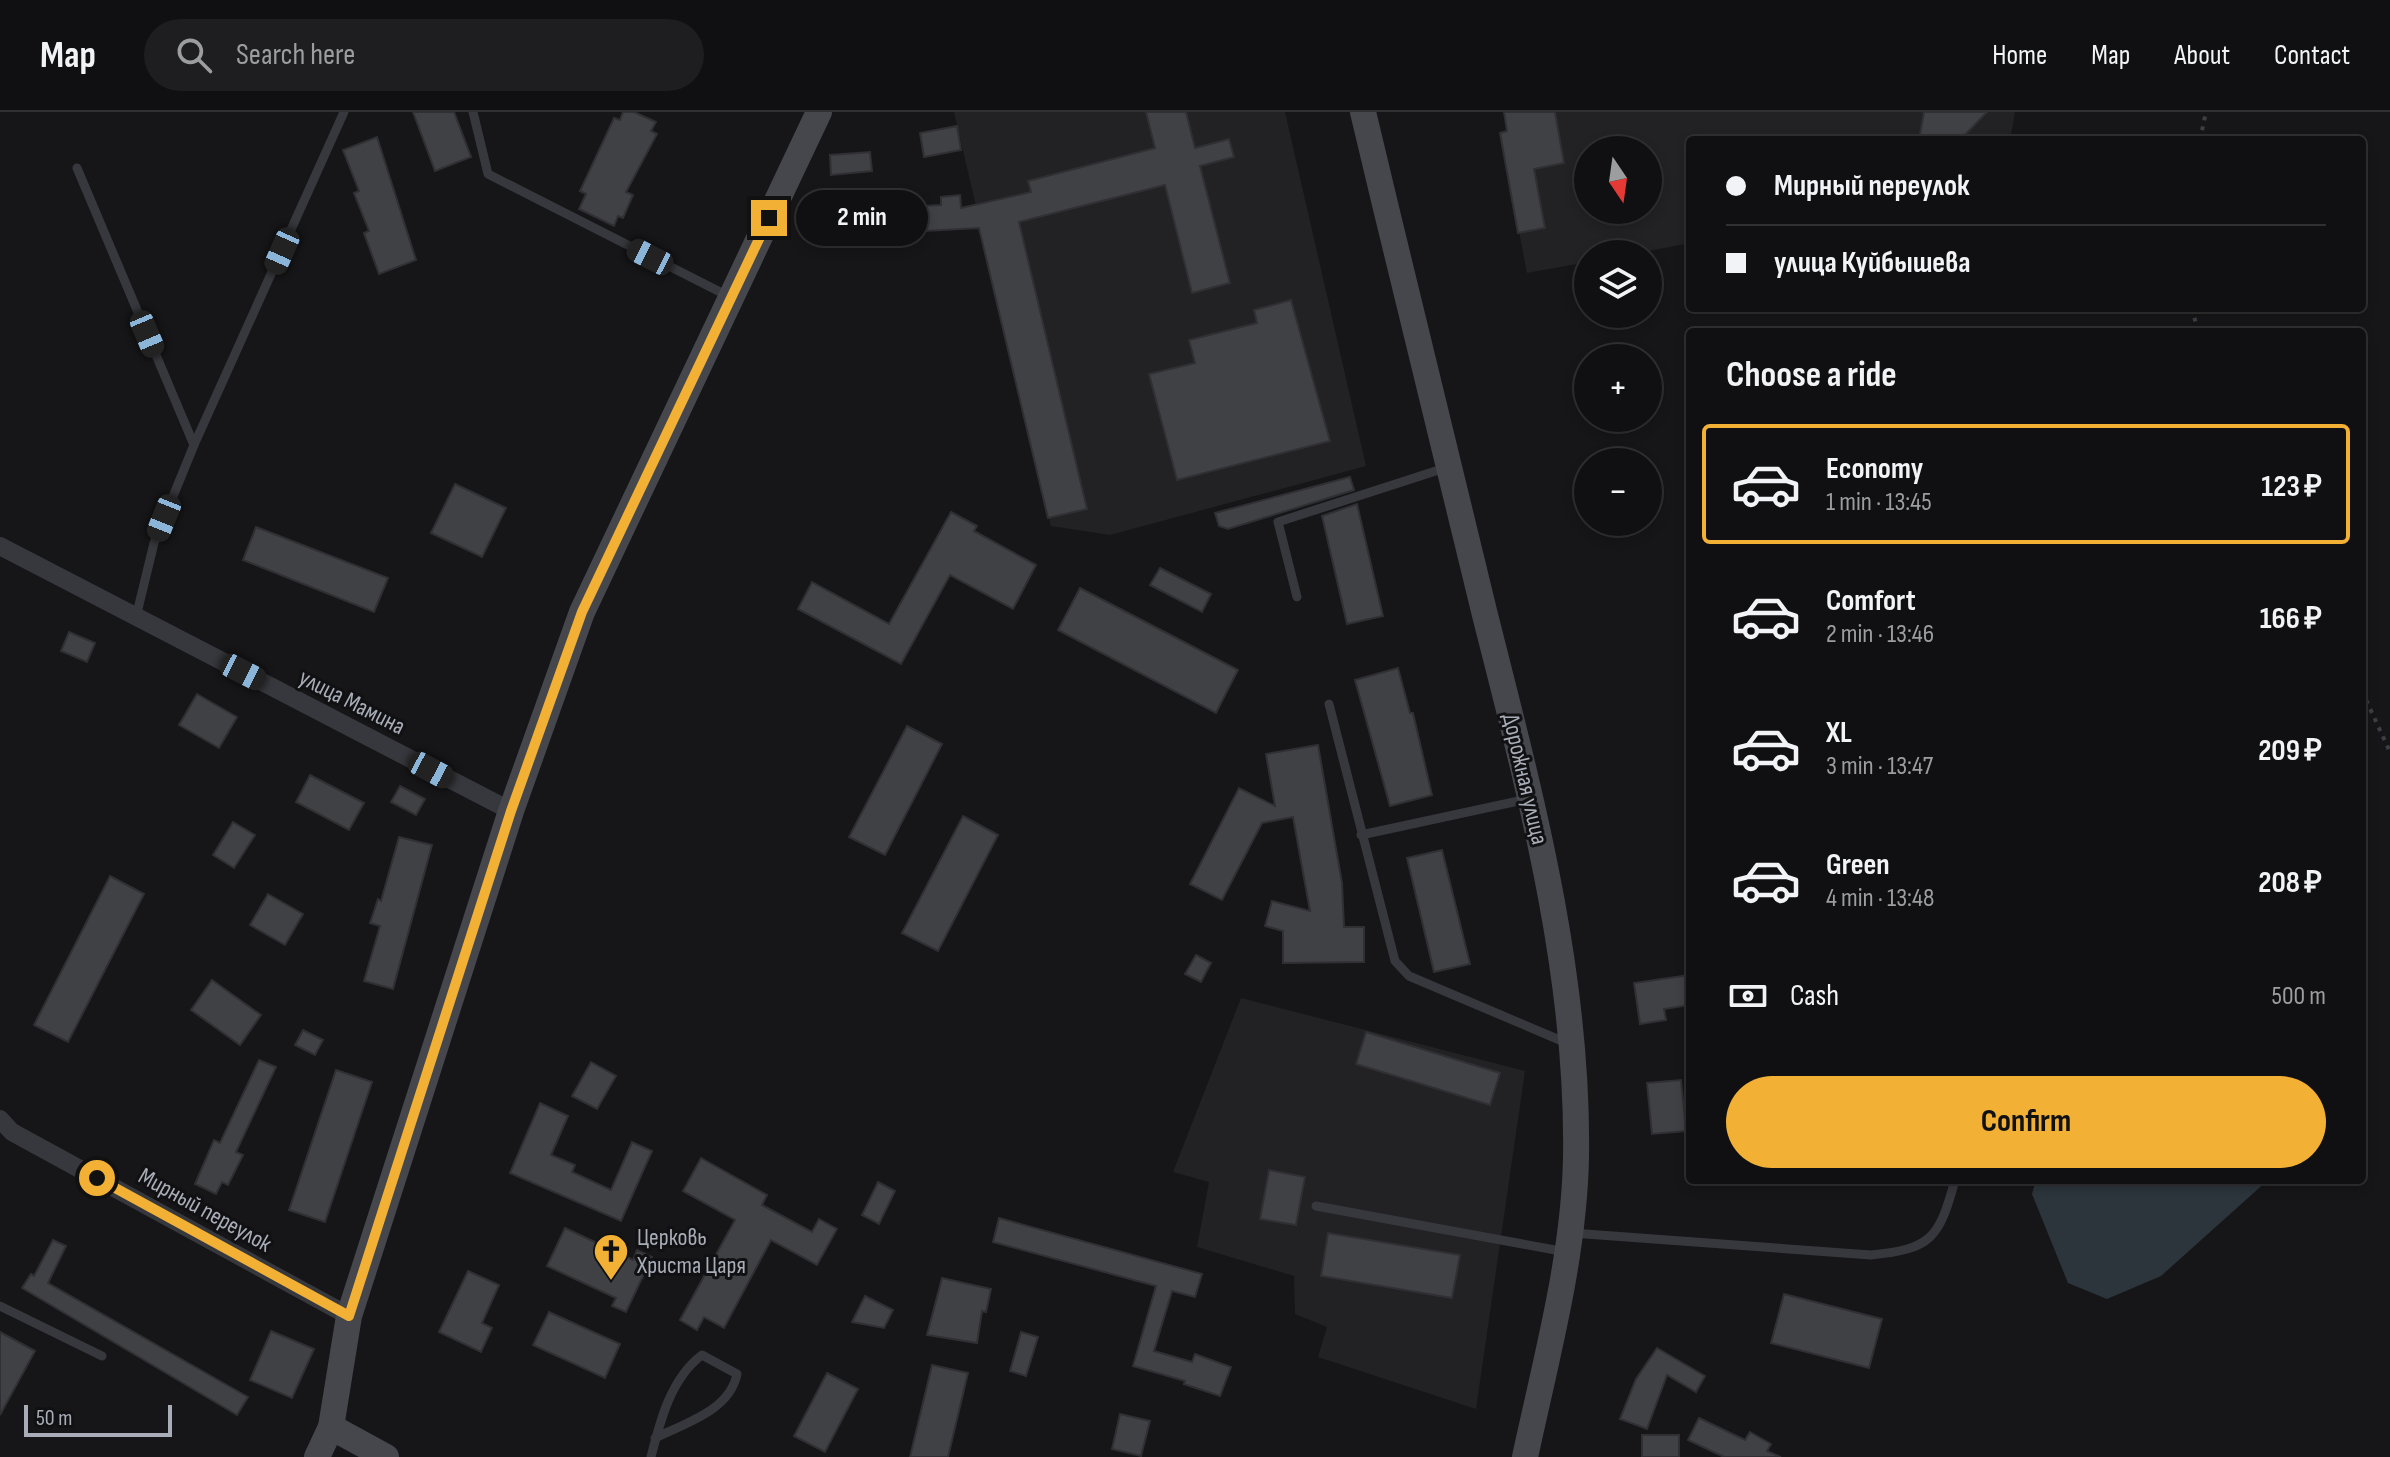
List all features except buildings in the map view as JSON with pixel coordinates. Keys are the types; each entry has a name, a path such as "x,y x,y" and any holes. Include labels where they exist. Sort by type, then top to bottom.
{"street":[{"path":"317,1457 331,1427 349,1316 511,811 582,612 819,112"},
{"name":"Дорожная улица","path":"1363,112 1531,798 1555,921 1572,1045 1576,1160 1567,1242 1525,1457"},
{"name":"улица Мамина","path":"0,546 511,811"},
{"name":"Мирный переулок","path":"0,1119 12,1132 349,1316"},
{"path":"331,1427 386,1457"}],"lane":[{"path":"136,617 154,543 194,445 344,112"},
{"path":"473,112 488,174 731,298"},
{"path":"77,168 194,445"},
{"path":"1297,597 1278,522 1449,467"},
{"path":"1329,704 1395,961 1402,972 1572,1045"},
{"path":"1361,835 1531,798"},
{"path":"1316,1206 1567,1242 1842,1254 1910,1251 1928,1242 1941,1219 1954,1184"},
{"path":"0,1306 102,1356"},
{"path":"651,1457 655,1438 677,1382 690,1364 702,1355 737,1374 734,1391 711,1410 655,1438"}],"path":[{"path":"2201,136 2206,112"},
{"path":"2366,700 2390,752"}],"shaded area":[{"path":"954,112 1285,112 1366,466 1110,535 1051,526"},
{"path":"1504,112 2015,112 2011,136 1686,136 1686,244 1662,248 1662,240 1574,240 1574,265 1527,273 1500,133 1507,131"},
{"path":"1241,998 1525,1071 1476,1409 1318,1357 1327,1327 1295,1314 1294,1276 1197,1247 1209,1182 1173,1172"},
{"path":"2035,1184 2264,1184 2161,1276 2107,1299 2068,1283 2032,1194"}],"place":[{"name":"Церковь Христа Царя","path":"611,1282"}],"route":[{"path":"97,1178 349,1316 511,811 582,612 769,218"}]}
